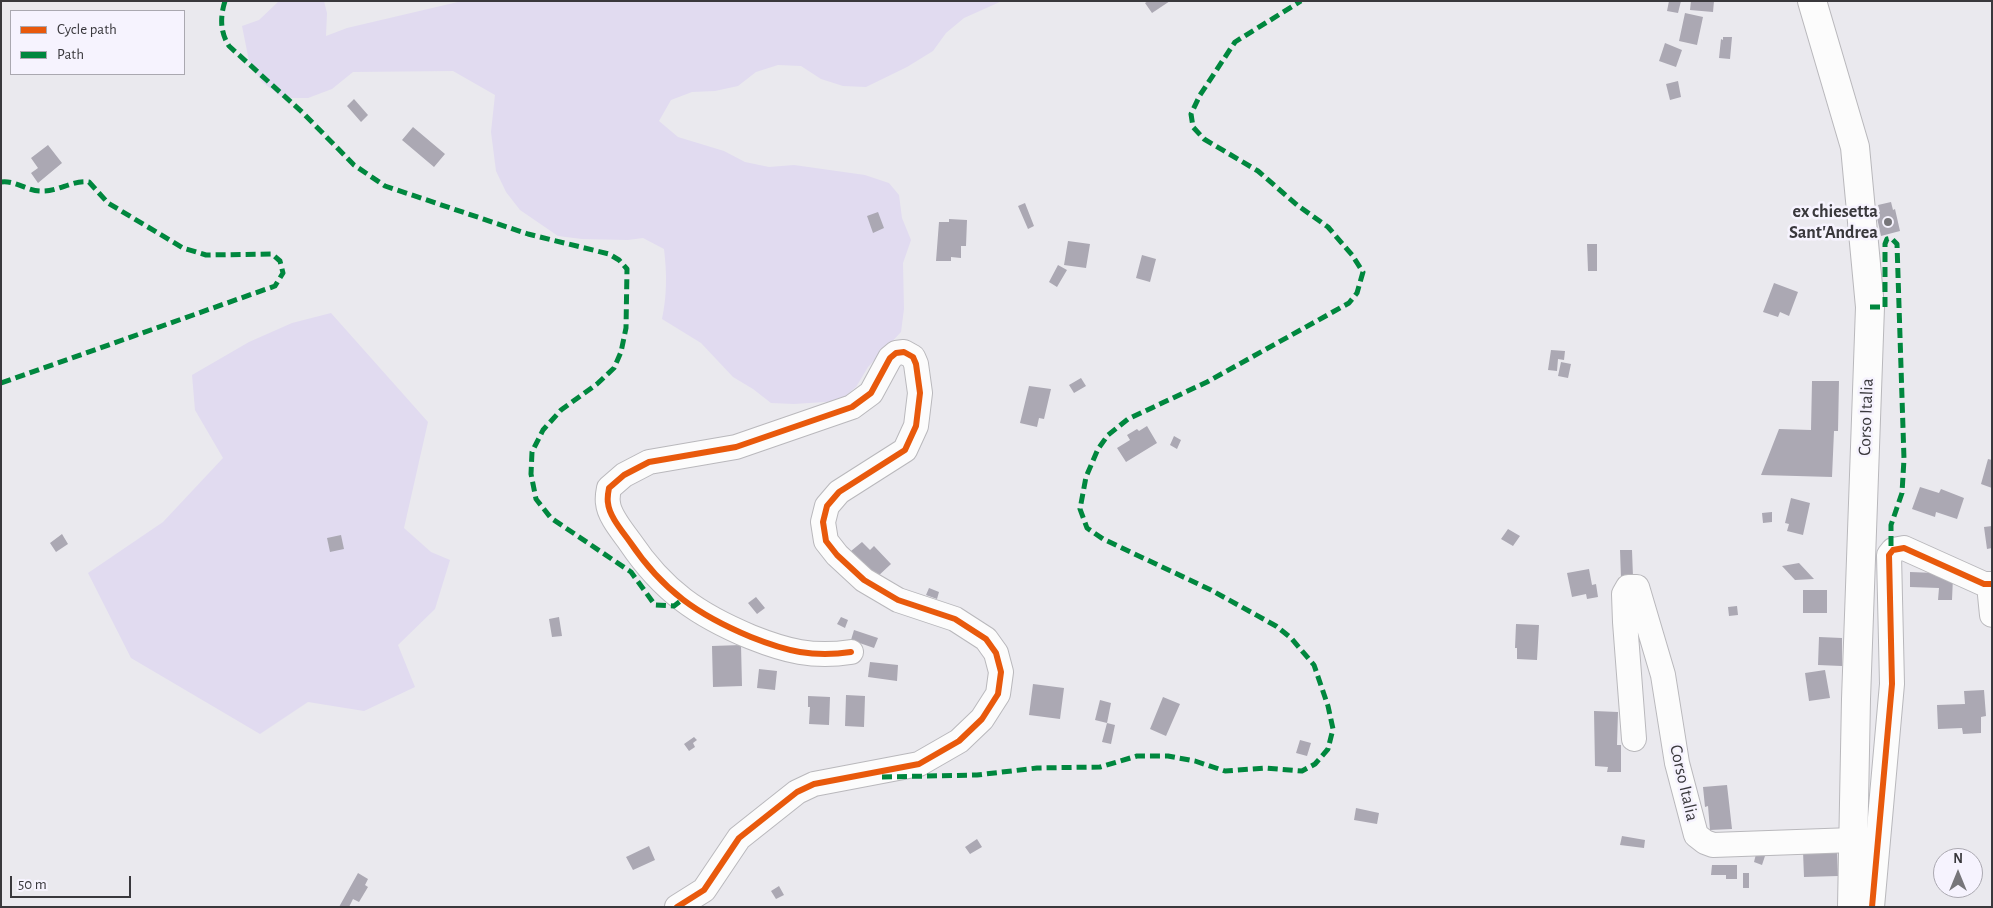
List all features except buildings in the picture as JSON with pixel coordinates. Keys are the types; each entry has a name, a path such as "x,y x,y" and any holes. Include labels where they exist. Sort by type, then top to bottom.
{"main road":[{"name":"Corso Italia","path":"1812,1 1855,147 1870,306 1856,699 1852,907"}],"street":[{"path":"677,907 704,890 739,838 797,792 814,784 919,764 960,741 982,719 998,694 1001,672 996,653 986,639 955,619 898,600 864,580 837,555 826,541 823,522 827,506 839,492 905,450 916,426 920,393 916,364 912,357 904,352 896,353 890,358 871,393 852,407 736,447 650,462 624,475 609,488 608,505 638,555 676,594 698,611 719,624 770,645 797,653 830,655 851,652"},
{"path":"1872,907 1892,684 1889,555 1893,550 1904,548 1984,584 1992,584"},
{"name":"Corso Italia","path":"1634,739 1625,622 1624,594 1628,587 1637,587 1663,675 1676,763 1696,835 1713,845 1854,840"},
{"path":"1992,593 1990,595 1992,615"}],"shaded area":[{"path":"279,1 324,1 327,13 326,36 347,28 462,1 1002,1 964,18 946,33 933,51 907,67 866,87 843,86 821,79 801,66 778,65 756,72 738,86 715,91 692,92 671,100 659,121 678,137 724,151 745,162 769,167 794,165 865,175 889,183 899,195 902,218 911,240 903,263 904,309 901,332 868,367 856,387 840,401 794,404 771,403 733,377 701,343 662,319 666,284 664,249 643,238 628,240 582,239 558,236 520,210 506,192 496,171 491,132 495,95 453,71 353,72 332,89 308,98 283,98 262,82 249,61 242,26 259,20"},
{"path":"331,313 428,422 404,528 431,552 450,560 435,609 398,645 415,687 364,711 308,702 260,734 131,658 88,573 163,522 223,458 195,410 192,375 249,342 292,323"}],"marked path":[{"path":"225,1 222,24 229,46 302,112 354,165 385,186 528,234 609,254 619,260 627,269 626,328 621,352 614,368 597,384 561,410 543,430 532,452 531,474 536,499 551,518 631,572 655,605 674,606 682,600"},
{"path":"882,777 977,775 1037,768 1100,767 1137,756 1168,756 1195,761 1225,771 1266,768 1302,771 1315,764 1328,749 1333,729 1328,706 1314,665 1291,638 1276,626 1211,590 1103,539 1087,528 1080,509 1086,477 1098,449 1108,435 1128,419 1207,382 1349,303 1357,293 1363,272 1352,255 1328,227 1297,205 1258,171 1204,139 1193,127 1191,114 1200,95 1235,42 1301,1"},
{"path":"1,182 12,183 38,191 49,191 77,183 89,182 108,203 183,248 206,255 272,254 280,261 283,273 275,286 1,383"},
{"path":"1870,307 1885,307 1885,244 1887,239 1891,238 1897,244 1904,459 1902,493 1891,525 1891,552"}],"cycle path":[{"path":"677,907 704,890 739,838 797,792 814,784 919,764 959,741 982,719 998,694 1001,672 996,653 986,639 955,619 898,600 864,580 837,555 826,541 823,522 827,506 839,492 905,450 916,426 920,393 916,364 913,357 904,352 896,353 890,358 871,393 852,407 736,447 649,462 624,475 609,488 608,492 611,513 642,559 669,588 698,610 732,629 776,646 812,654 851,652"},
{"path":"1872,907 1892,684 1889,555 1893,550 1904,548 1984,584 1992,584"}],"place":[{"name":"ex chiesetta Sant'Andrea","path":"1888,222"}]}
